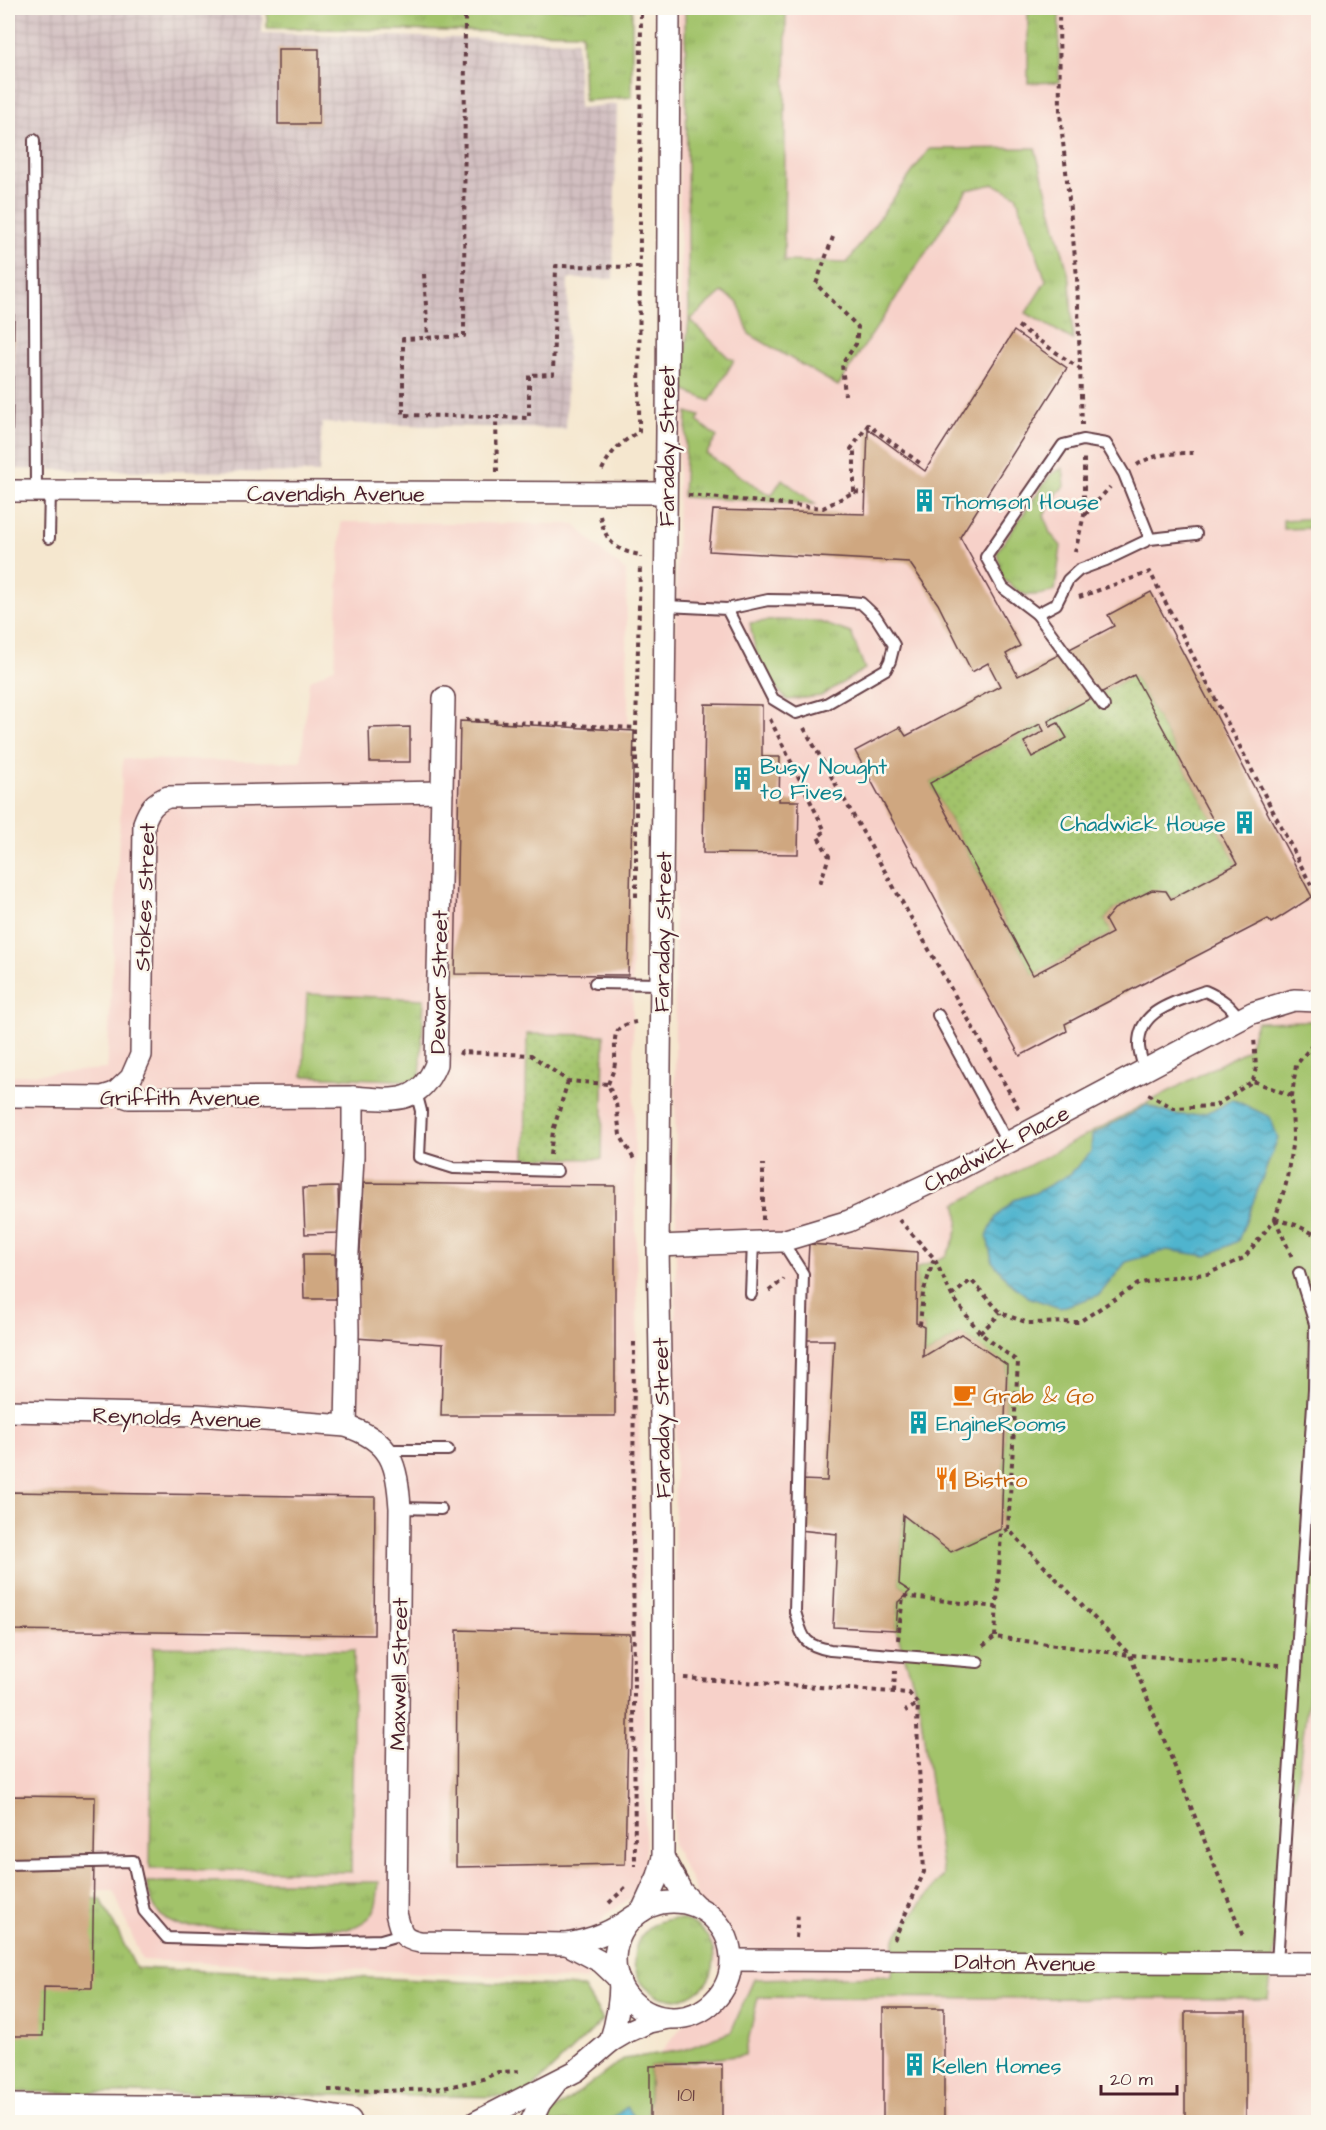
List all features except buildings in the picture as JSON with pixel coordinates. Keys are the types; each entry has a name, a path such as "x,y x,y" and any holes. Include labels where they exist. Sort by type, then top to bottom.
{"street":[{"name":"Faraday Street","path":"638,1914 658,1876 663,1857 663,1525 658,1246 666,606 664,493 667,432 669,8"},
{"name":"Cavendish Avenue","path":"8,490 664,493"},
{"name":"Dewar Street","path":"416,1092 432,1074 438,1052 444,709"},
{"name":"Stokes Street","path":"115,1093 131,1078 141,1056 144,822 149,810 157,801 168,797 442,792"},
{"name":"Chadwick Place","path":"658,1246 766,1241 849,1221 949,1174 1252,1013 1294,1000 1318,1001"},
{"path":"346,1426 347,1271 353,1157 353,1097 398,1100 416,1092"},
{"name":"Griffith Avenue","path":"8,1095 102,1098 115,1093 129,1098 353,1097"},
{"name":"Reynolds Avenue","path":"8,1411 198,1415 346,1426"},
{"name":"Maxwell Street","path":"346,1426 362,1431 386,1450 398,1479 400,1508 396,1913 402,1934"},
{"name":"Faraday Street","path":"663,1857 682,1892 696,1906"},
{"path":"402,1934 410,1940 420,1942 567,1944 590,1940 612,1932 654,1904 682,1902 696,1906 710,1915 722,1928 729,1943 732,1960 723,1990 701,2011 649,2022 610,2042 594,2058 555,2083 476,2122"},
{"path":"610,2042 617,2022 619,1980 615,1962 617,1945 624,1930 638,1914"},
{"path":"567,1944 601,1962 619,1980 628,1996 640,2007 655,2015 671,2017"},
{"name":"Dalton Avenue","path":"732,1960 1318,1963"},
{"path":"531,2122 540,2103 555,2083"},
{"path":"8,2108 266,2110 309,2119 348,2122"}],"lane":[{"path":"34,140 43,491 49,538"},
{"path":"1104,706 1036,614 1003,588 986,557 1063,445 1083,440 1106,444 1124,474 1150,539"},
{"path":"1036,614 1056,604 1068,580 1080,570 1150,539 1196,534"},
{"path":"666,606 727,609 768,600 861,603 876,617 894,645 890,661 886,669 826,704 796,713 773,699 727,609"},
{"path":"595,983 662,984"},
{"path":"1144,1070 1139,1046 1142,1028 1150,1015 1205,991 1220,998 1233,1008 1240,1020"},
{"path":"939,1015 1007,1142"},
{"path":"416,1092 421,1111 419,1157 454,1168 554,1171"},
{"path":"751,1294 766,1241 799,1268 803,1274 795,1612 802,1635 812,1647 830,1650 978,1662"},
{"path":"1277,1963 1295,1666 1316,1389 1315,1324 1299,1273"},
{"path":"386,1450 448,1450"},
{"path":"400,1508 441,1509"},
{"path":"8,1864 133,1862 144,1911 167,1938 308,1942 381,1940 402,1934"}],"path":[{"path":"465,8 464,336 403,339 403,415 530,418 530,375 553,374 556,267 640,267"},
{"path":"600,475 612,453 639,432 641,8"},
{"path":"833,237 816,284 858,327 856,344 842,364 845,395"},
{"path":"424,274 428,338"},
{"path":"1018,326 1080,369"},
{"path":"496,417 498,493"},
{"path":"854,492 854,449 851,449 868,424 921,464 919,467"},
{"path":"664,493 823,508 854,492 866,493"},
{"path":"599,511 604,531 611,543 624,552 640,555"},
{"path":"773,699 768,714 825,831 818,837 829,856 820,884"},
{"path":"444,709 636,728"},
{"path":"796,713 1031,1130"},
{"path":"1123,1081 1174,1108 1215,1106 1253,1081 1256,1061 1254,1036 1240,1020"},
{"path":"635,1161 620,1135 616,1103 609,1084 615,1068 614,1038 618,1028 636,1022"},
{"path":"952,1296 971,1280 1001,1313 1028,1323 1079,1322 1138,1284 1162,1278 1207,1274 1244,1258 1275,1219 1286,1184 1293,1139 1292,1096 1296,1065 1318,1038"},
{"path":"458,1059 461,1052 531,1055 568,1080 609,1084"},
{"path":"554,1171 550,1146 568,1080"},
{"path":"1253,1081 1292,1096"},
{"path":"763,1164 766,1241"},
{"path":"885,1204 934,1258 952,1296 980,1333 1018,1362 1008,1529 1130,1655 1253,1963"},
{"path":"1275,1219 1296,1225 1318,1236"},
{"path":"1275,1219 1299,1273"},
{"path":"920,1325 923,1293 934,1258"},
{"path":"751,1294 767,1293 799,1268"},
{"path":"980,1333 1001,1313"},
{"path":"1008,1529 1001,1533 995,1637 1130,1655 1295,1666"},
{"path":"903,1596 996,1607"},
{"path":"681,1677 909,1693 918,1704 924,1872 891,1946 888,1960"},
{"path":"904,1711 918,1704"},
{"path":"795,1942 798,1912"},
{"path":"388,2091 444,2088 498,2073 519,2072 529,2068"}],"shaded area":[{"path":"8,8 263,8 262,33 577,41 579,108 617,104 613,279 568,279 566,429 322,423 319,473 8,469"},
{"path":"678,8 1318,8 1318,2122 650,2122 650,2066 721,1978 694,1887 673,1845 676,1231 673,731 681,337"},
{"path":"341,522 574,524 626,571 646,1888 604,1916 587,1980 142,1960 113,1890 8,1890 8,1076 107,1069 123,759 301,762 309,681 335,667"}],"green space":[{"path":"267,8 632,8 632,97 584,101 582,33 267,28"},
{"path":"685,8 786,8 784,261 847,263 929,149 1035,148 1070,280 1073,340 1026,313 1046,281 1016,195 994,184 967,190 838,386 749,334 738,302 722,292 690,320 729,358 734,360 710,401 681,389 689,320"},
{"path":"1028,8 1059,8 1059,82 1028,83"},
{"path":"687,412 700,416 697,421 717,437 706,454 771,496 782,479 815,504 683,497"},
{"path":"1063,468 1065,486 1058,492 1044,515 1050,533 1061,546 1055,591 1026,595 1002,578 997,552 1051,474"},
{"path":"1318,518 1318,528 1283,529 1283,520"},
{"path":"777,620 817,621 851,633 865,669 821,696 787,700 761,665 750,623"},
{"path":"1134,675 1237,864 1171,899 1166,891 1152,890 1114,909 1105,920 1112,933 1033,975 930,783 1040,724 1044,731 1024,742 1032,756 1066,738 1058,723 1050,727 1048,721"},
{"path":"307,994 424,999 420,1081 303,1076"},
{"path":"1310,1021 1318,1023 1318,1669 1312,1669 1268,1999 758,1997 745,2055 650,2066 648,2122 548,2122 550,2114 624,2059 684,2050 731,2032 754,1979 892,1976 895,1938 943,1875 919,1702 896,1630 898,1602 910,1591 899,1584 903,1515 951,1552 1001,1529 1007,1366 961,1334 923,1357 924,1327 916,1323 917,1268 946,1256 957,1231 956,1204 1247,1050 1257,1022"},
{"path":"527,1034 604,1035 602,1159 525,1158"},
{"path":"153,1647 354,1650 351,1872 150,1869"},
{"path":"146,1882 379,1882 376,1907 370,1917 348,1929 183,1927 161,1916 151,1900"},
{"path":"8,1897 101,1899 136,1968 583,1987 603,2020 523,2097 8,2092"},
{"path":"674,1919 689,1922 702,1931 711,1944 714,1959 711,1974 702,1987 689,1996 674,1999 659,1996 646,1987 637,1974 634,1959 637,1944 646,1931 659,1922"}],"water":[{"path":"1232,1099 1270,1117 1278,1138 1238,1241 1207,1256 1167,1250 1126,1262 1099,1295 1060,1308 1028,1297 1009,1282 992,1261 987,1236 996,1217 1014,1200 1035,1193 1070,1174 1091,1152 1092,1135 1147,1105 1169,1113 1190,1115 1211,1111"},
{"path":"627,2107 638,2122 607,2122"}],"place":[{"name":"Thomson House","path":"924,501"},
{"name":"Busy Nought to Fives","path":"742,779"},
{"name":"Chadwick House","path":"1244,823"},
{"name":"Grab & Go","path":"965,1395"},
{"name":"EngineRooms","path":"918,1423"},
{"name":"Bistro","path":"946,1479"},
{"name":"Kellen Homes","path":"914,2065"}]}
